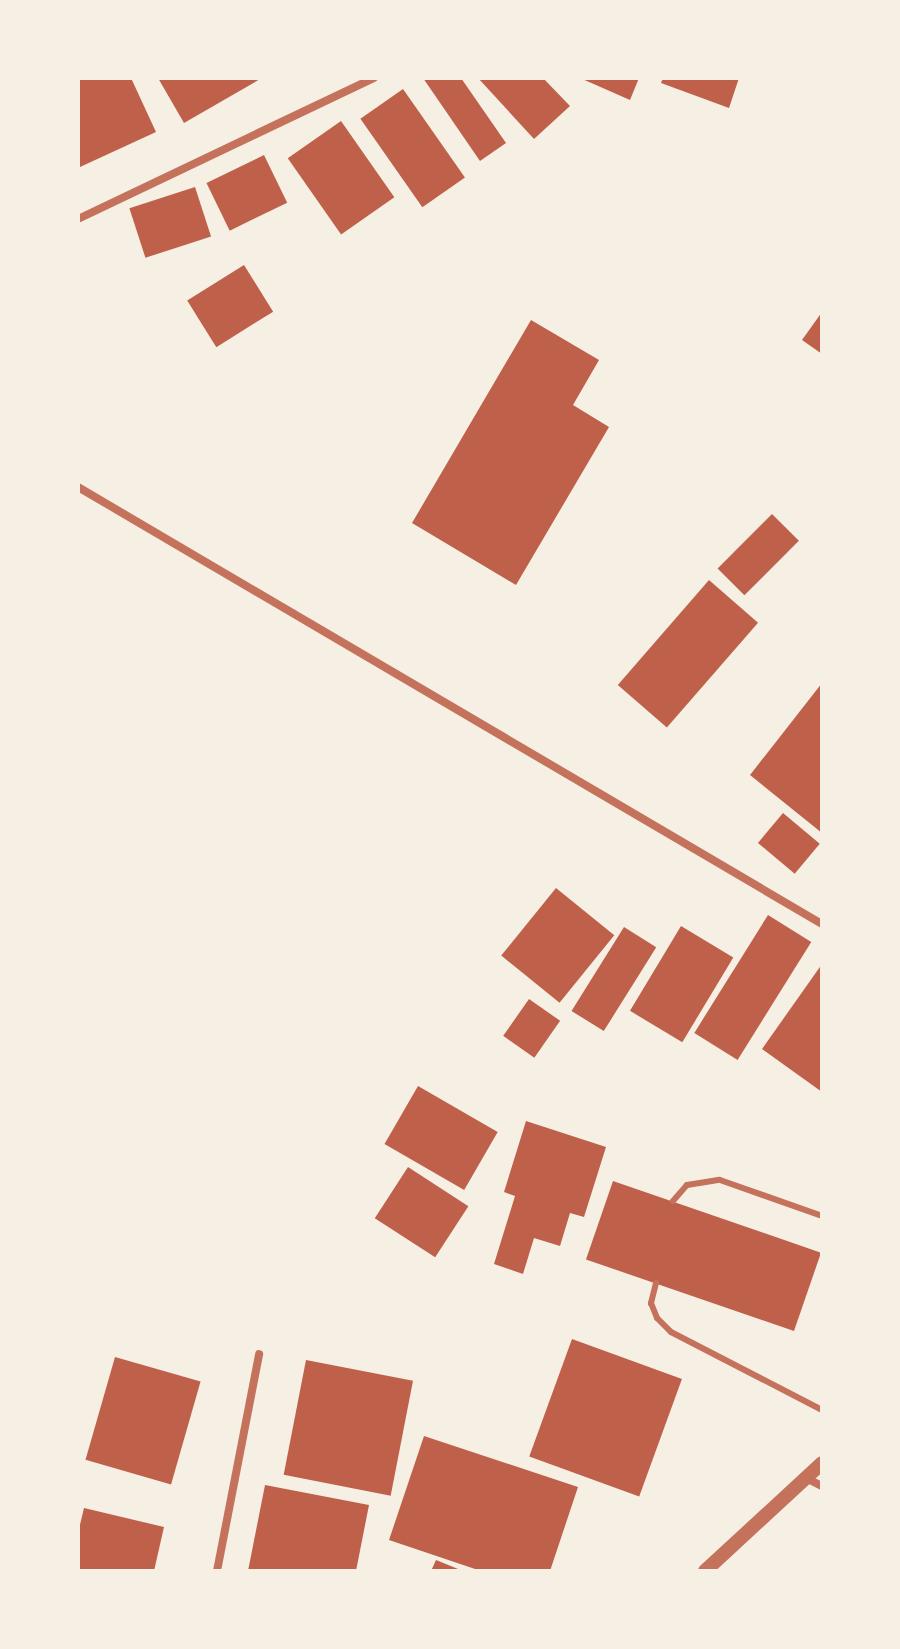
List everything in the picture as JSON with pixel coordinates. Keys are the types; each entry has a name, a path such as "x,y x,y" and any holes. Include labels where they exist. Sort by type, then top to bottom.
{"street":[{"path":"78,219 374,78"},
{"path":"78,487 822,924"},
{"path":"217,1571 259,1354"},
{"path":"705,1571 822,1463"},
{"path":"806,1478 822,1486"}],"lane":[{"path":"673,1201 687,1185 720,1180 822,1216"},
{"path":"656,1283 651,1303 657,1318 671,1332 822,1410"}],"building":[{"path":"78,78 131,78 156,132 80,167"},
{"path":"158,78 262,78 184,123"},
{"path":"423,78 461,78 506,143 480,161"},
{"path":"478,78 543,78 570,106 534,139"},
{"path":"580,78 639,78 630,100"},
{"path":"663,78 739,78 729,108 661,83"},
{"path":"403,89 465,177 422,207 360,119"},
{"path":"341,121 394,197 341,234 288,158"},
{"path":"264,155 287,203 230,231 206,183"},
{"path":"195,187 211,236 145,258 129,208"},
{"path":"244,265 273,312 216,347 187,301"},
{"path":"822,312 822,354 802,340"},
{"path":"531,320 599,360 573,405 609,427 516,585 412,523"},
{"path":"772,514 799,541 744,595 718,568"},
{"path":"709,580 758,623 667,728 618,685"},
{"path":"822,683 822,833 750,775"},
{"path":"783,813 820,844 795,874 758,843"},
{"path":"556,888 614,935 560,1003 501,956"},
{"path":"768,915 811,942 738,1060 694,1033"},
{"path":"681,926 733,957 682,1042 630,1011"},
{"path":"624,927 656,947 604,1031 572,1011"},
{"path":"822,964 822,1092 762,1049"},
{"path":"529,999 560,1021 534,1058 503,1036"},
{"path":"418,1086 498,1132 464,1190 384,1144"},
{"path":"526,1121 606,1147 584,1217 570,1213 560,1246 534,1238 523,1274 494,1264 515,1196 504,1192"},
{"path":"408,1167 468,1206 435,1257 375,1218"},
{"path":"613,1181 821,1253 794,1331 586,1259"},
{"path":"572,1339 682,1379 639,1496 529,1456"},
{"path":"115,1357 201,1382 171,1484 86,1460"},
{"path":"306,1360 413,1381 391,1496 284,1475"},
{"path":"424,1436 578,1487 550,1571 481,1571 389,1540"},
{"path":"265,1485 369,1505 356,1571 248,1571"},
{"path":"84,1508 164,1527 154,1571 78,1570 78,1533"},
{"path":"436,1560 463,1571 431,1571"}]}
